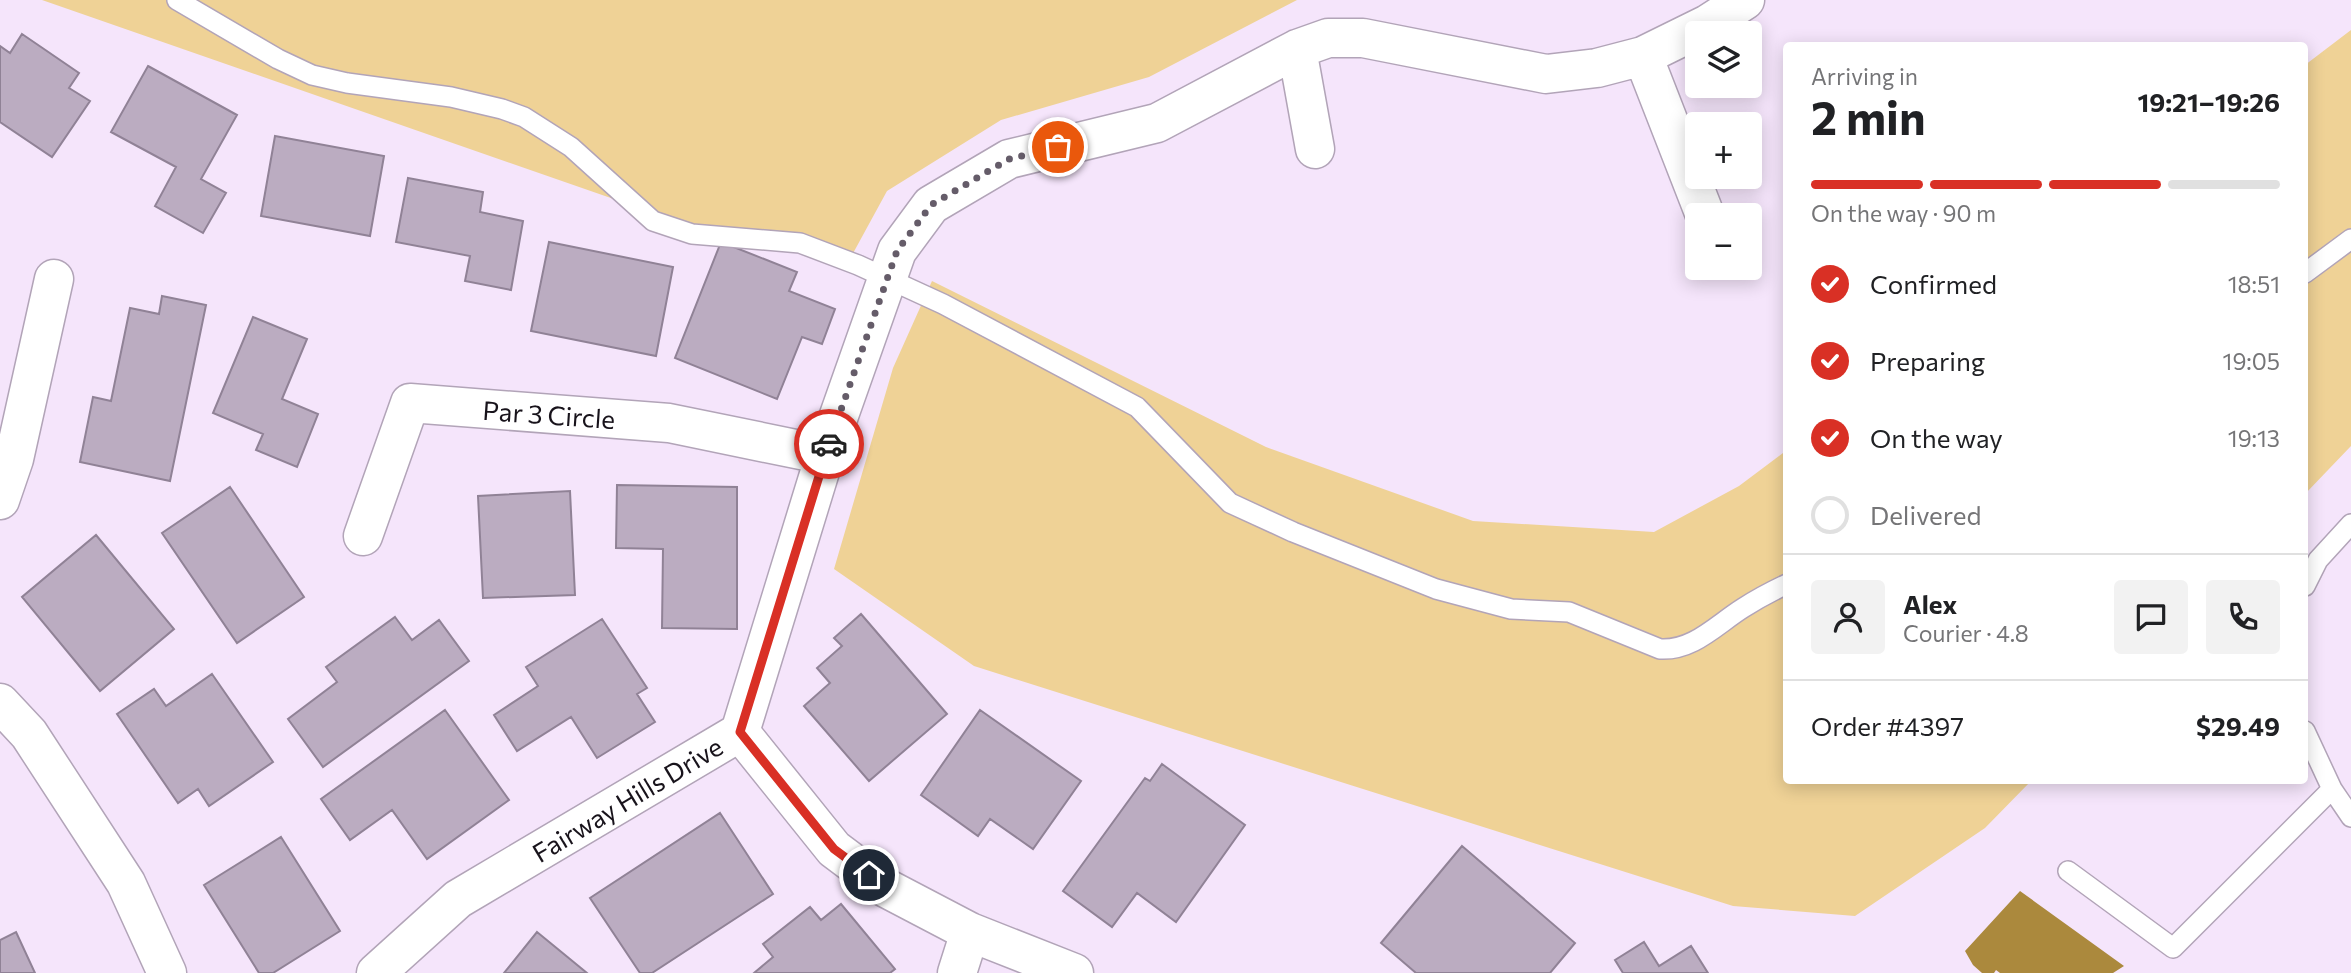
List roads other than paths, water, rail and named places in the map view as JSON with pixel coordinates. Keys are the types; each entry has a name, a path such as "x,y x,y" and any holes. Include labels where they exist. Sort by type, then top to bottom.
{"street":[{"name":"Fairway Hills Drive","path":"376,973 458,899 740,732 825,455 887,278 897,251 931,205 1009,159 1157,123 1297,49 1328,38 1363,38 1546,74 1597,68 1643,56 1709,24 1745,0"},
{"path":"1297,49 1315,149"},
{"path":"1643,56 1701,203"},
{"path":"0,500 15,459 54,279"},
{"name":"Par 3 Circle","path":"363,536 410,404 669,424 825,455"},
{"path":"0,703 29,734 126,883 167,973"},
{"path":"740,732 834,849 886,888 970,932 1074,973"},
{"path":"957,973 970,932"}],"lane":[{"path":"177,0 278,59 312,75 347,83 450,97 524,117 571,147 653,221 692,234 800,243 943,304 1137,407 1230,503 1293,532 1436,589 1511,609 1569,612 1660,649 1673,650 1693,643 1743,607 1783,585"},
{"path":"2308,271 2351,239"},
{"path":"2308,580 2318,560 2351,524"},
{"path":"2308,737 2332,789 2351,817"},
{"path":"2068,871 2174,948 2332,789"}]}
